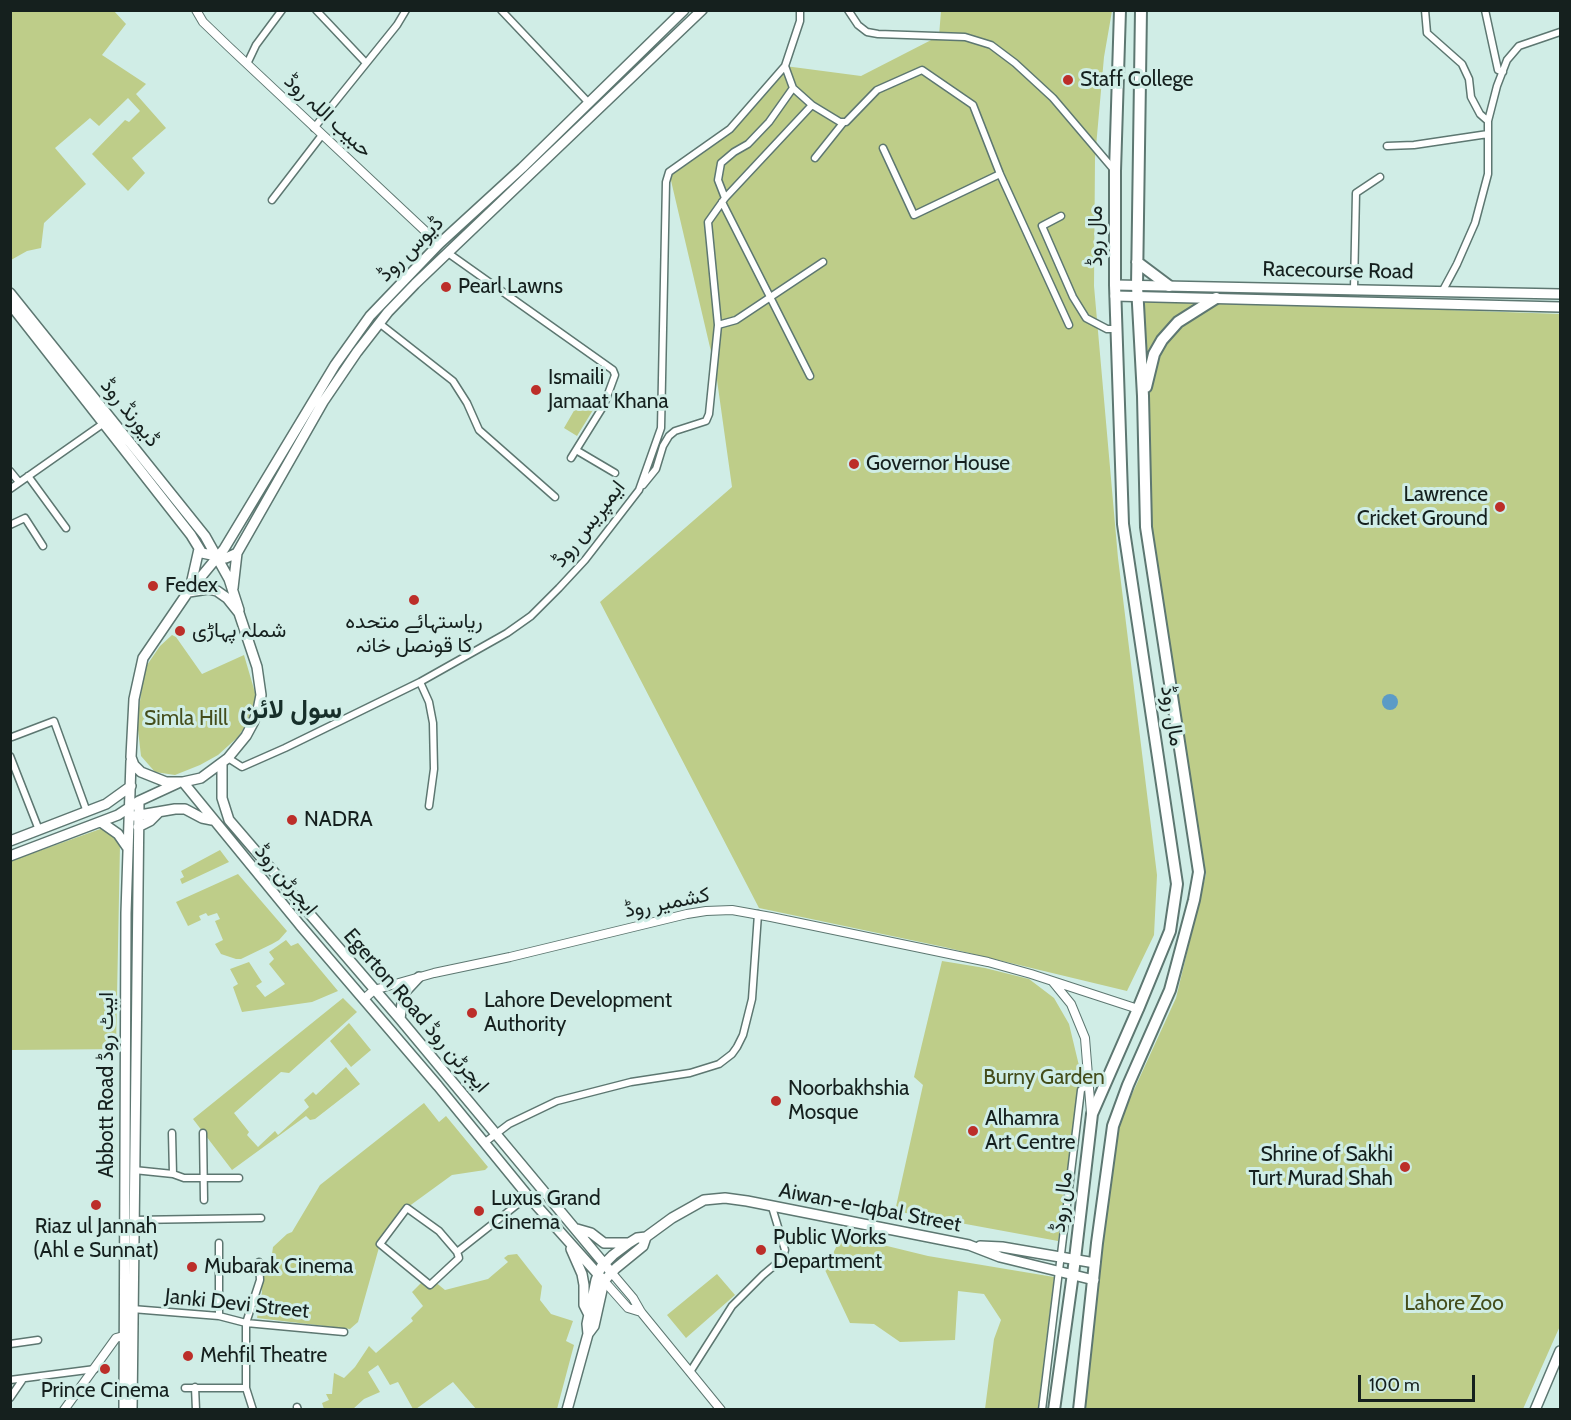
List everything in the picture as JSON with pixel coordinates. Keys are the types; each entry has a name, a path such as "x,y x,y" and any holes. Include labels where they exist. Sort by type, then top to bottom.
{"main road":[{"name":"ڈیوس روڈ","path":"189,592 218,558 339,358 370,316 439,244 522,168 684,10"},
{"name":"ڈیوس روڈ","path":"232,588 237,553 323,402 379,323 415,284 702,10"},
{"name":"مال روڈ","path":"1054,1410 1092,1114 1170,931 1177,884 1123,524 1115,290 1115,171 1120,10"},
{"name":"مال روڈ","path":"1079,1410 1113,1126 1128,1085 1170,990 1199,872 1147,534 1137,262 1141,10"},
{"path":"1137,262 1168,286"},
{"name":"Racecourse Road","path":"1138,291 1168,286 1560,294"},
{"name":"Racecourse Road","path":"1115,290 1216,297 1560,307"},
{"name":"ڈیورنڈ روڈ","path":"10,293 198,526 218,558 232,588 239,613"},
{"path":"1143,396 1154,354 1162,340 1178,322 1216,297"},
{"name":"ڈیورنڈ روڈ","path":"10,304 192,535 199,549"},
{"path":"189,592 208,589 217,591 227,598 239,613 257,667 261,695 258,710 246,736 225,760 201,778 166,782 138,770 131,760 132,723 140,667 148,649 189,592 199,549 206,555 218,558 229,558 237,553"},
{"name":"Abbott Road ایبٹ روڈ","path":"130,1309 130,1052 126,813 131,760"},
{"name":"Egerton Road ایجرٹن روڈ","path":"225,760 222,798 229,820 400,1019 611,1272"},
{"path":"10,856 126,813 139,801 181,782"},
{"name":"ایجرٹن روڈ","path":"181,782 364,999"},
{"path":"10,841 106,804 130,786"},
{"name":"Abbott Road ایبٹ روڈ","path":"130,1052 139,801"},
{"path":"126,813 139,815 185,809 202,818 212,819"},
{"path":"138,827 158,813"},
{"path":"101,822 115,830 127,847"},
{"path":"400,1019 405,992 419,977"},
{"name":"Egerton Road ایجرٹن روڈ","path":"364,999 528,1196 601,1278"},
{"name":"Abbott Road ایبٹ روڈ","path":"124,1410 133,1220 134,1170 130,1135"},
{"name":"Aiwan-e-Iqbal Street","path":"601,1278 605,1263 629,1243 646,1237 704,1200 725,1198 969,1245 1000,1257 1094,1280"},
{"path":"577,1229 591,1233 604,1244 629,1243"},
{"name":"Aiwan-e-Iqbal Street","path":"601,1278 643,1246 646,1237"},
{"path":"567,1241 582,1275 584,1305 589,1315"},
{"path":"969,1245 1002,1247 1095,1263"},
{"path":"567,1410 588,1334 589,1315 601,1278"},
{"path":"588,1334 594,1326 601,1278"},
{"name":"Abbott Road ایبٹ روڈ","path":"128,1335 132,1410"},
{"path":"1535,1410 1560,1351"}],"street":[{"name":"حبیب اللہ روڈ","path":"196,10 203,22 439,244"},
{"path":"247,64 256,45 282,10"},
{"path":"316,10 366,63"},
{"path":"314,128 406,10"},
{"path":"501,10 588,102"},
{"name":"ایمپریس روڈ","path":"225,760 242,767 420,682 488,646 537,610 585,560 639,490 661,428 666,182 669,172 730,129 785,66 800,21 800,10"},
{"path":"848,10 858,25 867,32 965,37 991,45 1015,63 1053,98 1115,171"},
{"path":"1425,10 1428,33 1462,64 1469,79 1471,98 1480,114 1488,122"},
{"path":"1485,10 1498,70 1503,72"},
{"path":"1442,292 1475,223 1488,174 1488,122 1508,60 1519,46 1560,32"},
{"path":"785,66 793,88 812,105 843,123"},
{"path":"815,158 843,123 877,90 922,70 973,105 1000,174 1069,324"},
{"path":"793,88 769,122 748,144 721,163 718,180 724,200 770,299 810,376"},
{"path":"639,490 656,469 663,446 669,436 675,431 706,421 709,414 718,325 708,222 724,200 812,105"},
{"path":"1387,146 1414,145 1488,134"},
{"path":"272,200 322,135"},
{"path":"884,148 914,215 1000,174"},
{"path":"1354,289 1356,193 1380,177"},
{"path":"1061,216 1042,226 1073,297 1086,318 1107,329 1116,328"},
{"path":"448,253 613,370 615,375 604,405 571,458"},
{"path":"718,325 736,321 823,262"},
{"path":"379,323 453,381 467,403 479,430 555,497"},
{"path":"10,489 104,423"},
{"path":"576,450 615,473"},
{"path":"10,471 19,482"},
{"path":"28,476 66,528"},
{"path":"10,525 25,518 43,546"},
{"path":"420,682 429,702 433,723 434,770 429,806"},
{"path":"12,737 54,721 87,812"},
{"path":"10,756 39,830"},
{"name":"کشمیر روڈ","path":"364,999 374,990 419,977 537,951 646,922 706,911 732,910 988,962 1138,1009"},
{"path":"484,1143 524,1116 557,1101 631,1082 690,1073 719,1064 732,1054 743,1035 752,999 758,914"},
{"path":"1052,981 1071,1004 1080,1025 1087,1049 1092,1114"},
{"path":"1042,1410 1082,1090 1089,1083"},
{"path":"202,1132 204,1200"},
{"path":"172,1133 173,1174"},
{"path":"134,1170 173,1174 184,1178 239,1178"},
{"path":"457,1252 528,1196"},
{"path":"690,1372 732,1306 782,1259 785,1250 772,1207"},
{"path":"407,1208 439,1231 457,1252 459,1258 430,1285 380,1244 407,1208"},
{"path":"133,1220 261,1218"},
{"path":"219,1243 219,1316"},
{"path":"253,1410 246,1388 246,1323 260,1280 260,1262"},
{"path":"611,1272 721,1410"},
{"path":"601,1278 628,1308 641,1312"},
{"name":"Janki Devi Street","path":"130,1309 219,1316 246,1323 344,1332"},
{"path":"64,1410 116,1338 128,1335"},
{"path":"10,1344 38,1340"},
{"path":"10,1380 94,1369"},
{"path":"10,1398 23,1378"},
{"path":"195,1387 196,1410"},
{"path":"186,1388 246,1388"}],"green space":[{"path":"10,11 114,11 126,24 102,55 146,84 136,94 166,128 132,158 145,173 128,191 92,154 125,120 129,122 140,111 128,98 99,126 90,118 55,148 86,184 44,223 41,248 27,251 11,260"},
{"name":"Governor House","path":"941,11 1112,11 1104,57 1095,158 1094,286 1118,558 1157,875 1154,935 1127,991 944,947 759,908 600,602 732,487 716,373 669,172 730,129 785,66 861,76 939,36"},
{"name":"Lahore Zoo","path":"1141,299 1560,314 1560,1326 1523,1409 1085,1410 1097,1284 1117,1127 1176,998 1206,874 1150,532"},
{"path":"579,402 593,410 577,436 564,428"},
{"name":"Simla Hill","path":"172,635 176,637 202,674 244,655 256,696 248,722 238,737 218,755 175,775 155,772 141,756 137,721 145,668 160,646"},
{"path":"103,828 117,836 120,845 116,1048 124,1049 11,1050 11,861"},
{"path":"220,850 229,862 182,884 180,879 184,877 181,871"},
{"path":"238,874 287,931 279,940 241,959 221,954 215,944 223,940 215,921 220,919 217,913 208,916 206,913 199,916 201,920 188,926 176,902"},
{"path":"286,940 291,946 298,943 338,991 312,1002 242,1012 233,987 238,984 230,969 249,962 262,982 256,986 265,997 285,984 269,964 274,959 269,952"},
{"name":"Burny Garden","path":"942,961 985,968 1029,979 1054,998 1069,1024 1081,1074 1058,1241 895,1211 923,1085 914,1077"},
{"path":"343,998 357,1012 289,1073 281,1072 234,1113 249,1132 247,1135 258,1147 275,1131 278,1135 309,1107 304,1100 313,1092 316,1095 346,1067 360,1084 315,1119 310,1120 306,1116 232,1170 193,1119"},
{"path":"349,1023 371,1050 351,1067 330,1041"},
{"path":"424,1103 439,1122 446,1116 488,1167 485,1170 452,1175 408,1207 380,1244 358,1322 350,1329 257,1318 262,1292 260,1274 269,1274 273,1247 292,1232 320,1185"},
{"path":"842,1235 928,1256 1054,1277 1038,1409 985,1409 994,1339 1001,1320 984,1294 958,1291 955,1340 900,1342 874,1324 850,1323 825,1270"},
{"path":"517,1254 542,1286 540,1300 551,1314 573,1321 566,1341 574,1345 557,1409 476,1409 453,1382 413,1409 398,1382 390,1385 378,1365 368,1372 380,1392 364,1399 353,1409 324,1409 322,1403 329,1400 326,1394 332,1394 334,1373 344,1378 355,1367 369,1346 376,1353 413,1321 411,1318 423,1306 412,1292 424,1280 430,1285 434,1281 445,1290 488,1279 508,1262 504,1258"},
{"path":"717,1274 735,1295 686,1338 667,1315"}],"water":[{"path":"1387,694 1393,694 1398,702 1396,708 1387,710 1382,705 1382,699"}],"place":[{"name":"Staff College","path":"1068,80"},
{"name":"Pearl Lawns","path":"446,287"},
{"name":"Ismaili Jamaat Khana","path":"536,390"},
{"name":"Governor House","path":"854,464"},
{"name":"Lawrence Cricket Ground","path":"1500,507"},
{"name":"Fedex","path":"153,586"},
{"name":"ریاستہائے متحدہ کا قونصل خانہ","path":"414,600"},
{"name":"شملہ پہاڑی","path":"180,631"},
{"name":"NADRA","path":"292,820"},
{"name":"Lahore Development Authority","path":"472,1013"},
{"name":"Noorbakhshia Mosque","path":"776,1101"},
{"name":"Alhamra Art Centre","path":"973,1131"},
{"name":"Shrine of Sakhi Turt Murad Shah","path":"1405,1167"},
{"name":"Riaz ul Jannah (Ahl e Sunnat)","path":"96,1205"},
{"name":"Luxus Grand Cinema","path":"479,1211"},
{"name":"Public Works Department","path":"761,1250"},
{"name":"Mubarak Cinema","path":"192,1267"},
{"name":"Mehfil Theatre","path":"188,1356"},
{"name":"Prince Cinema","path":"105,1369"}],"district":[{"name":"سول لائن","path":"291,710"}]}
